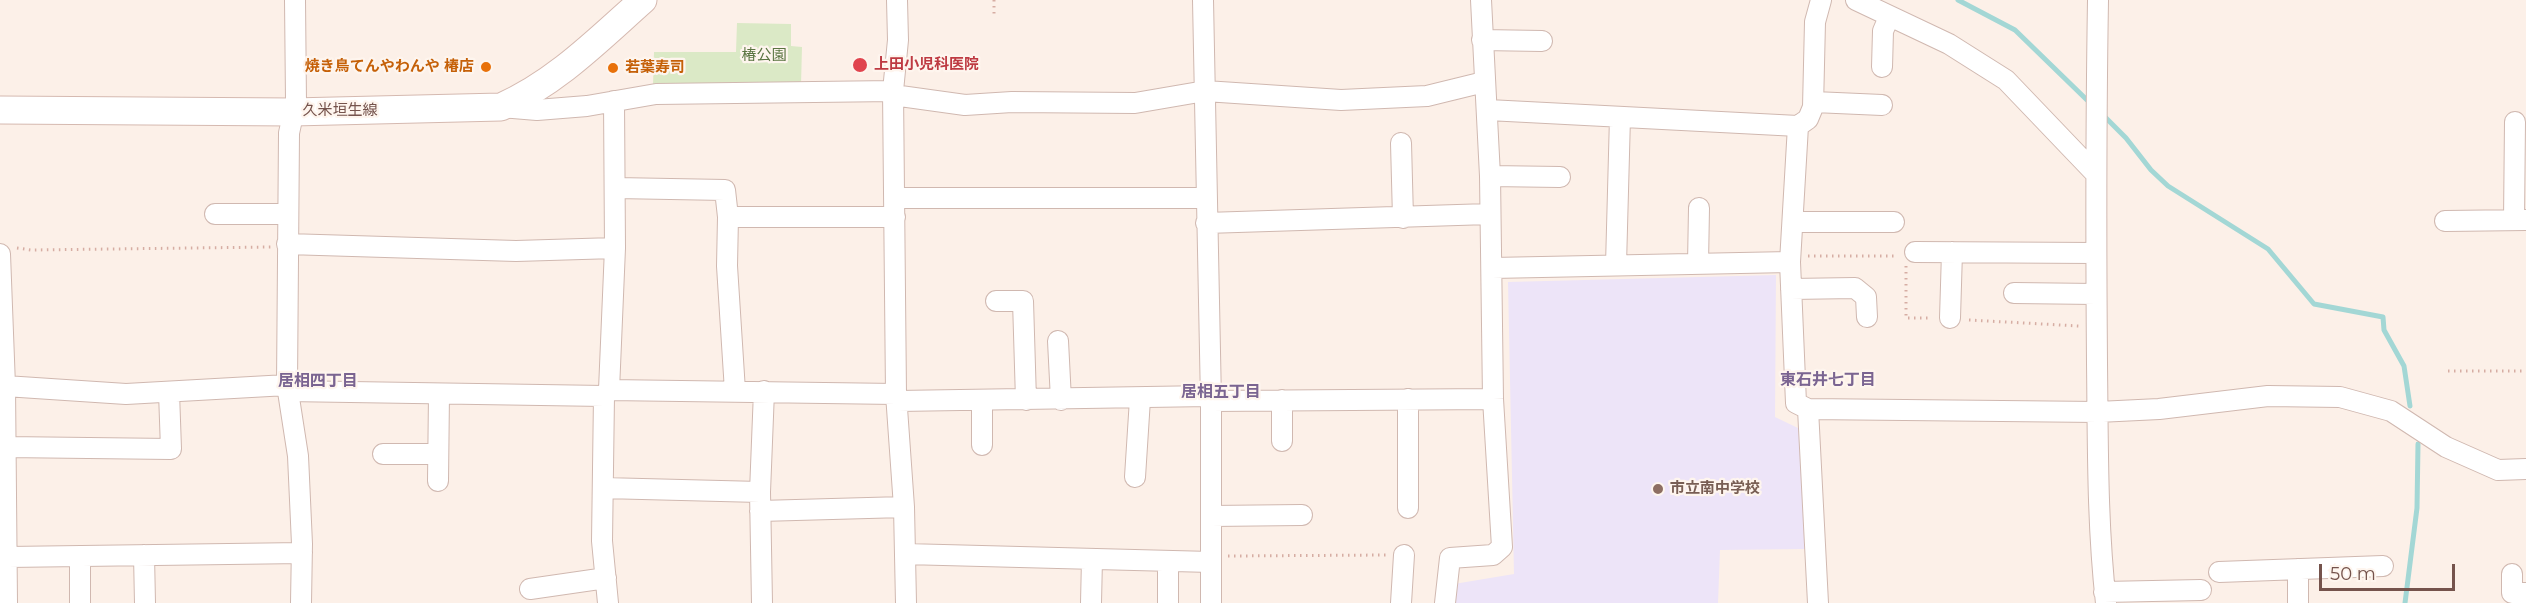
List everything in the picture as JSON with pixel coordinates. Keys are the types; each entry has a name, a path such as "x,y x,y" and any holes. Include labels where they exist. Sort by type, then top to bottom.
{"main road":[{"name":"久米垣生線","path":"0,110 292,112 501,107 527,96 577,59 643,0"}],"street":[{"path":"295,0 296,101 289,133 287,388 298,456 302,553 301,603"},
{"path":"897,0 898,40 893,93 897,397 904,507 906,603"},
{"path":"1203,0 1212,516 1210,603"},
{"path":"1445,603 1450,558 1493,555 1502,547 1493,399 1490,176 1481,0"},
{"path":"1488,110 1798,126 1808,119 1814,102 1815,22 1821,0"},
{"path":"1856,0 1948,44 2006,80 2095,173"},
{"path":"2098,0 2095,173 2097,412 2100,544 2105,597 2202,590"},
{"path":"1882,67 1883,31 1889,17"},
{"path":"1482,40 1542,41"},
{"path":"501,107 537,110 656,94 893,93 964,105 1012,102 1135,103 1205,91 1341,100 1427,96 1484,82"},
{"path":"608,603 602,541 606,393 615,248 614,101"},
{"path":"1814,102 1882,105"},
{"path":"1616,265 1620,117"},
{"path":"2445,221 2520,220 2515,122"},
{"path":"1798,126 1790,262 1796,403 1808,409 2097,412 2159,409 2268,396 2340,398 2391,411 2446,447 2498,470 2526,469"},
{"path":"1401,143 1403,218"},
{"path":"1490,176 1560,177"},
{"path":"616,188 725,190 728,217 728,294 735,391"},
{"path":"728,217 895,208 1206,198"},
{"path":"1698,264 1699,208"},
{"path":"215,214 288,214"},
{"path":"1206,223 1489,214"},
{"path":"1793,222 1894,222"},
{"path":"287,245 516,251 615,248"},
{"path":"7,603 8,557 4,438 8,251"},
{"path":"1915,252 2096,253"},
{"path":"1950,318 1952,252"},
{"path":"1492,268 1790,262"},
{"path":"1791,289 1855,288 1866,297 1867,317"},
{"path":"2014,293 2096,294"},
{"path":"996,301 1023,301 1026,400"},
{"path":"1058,341 1061,400"},
{"path":"5,386 126,394 287,388 439,394 735,391 982,400 1493,399"},
{"path":"4,438 171,449 169,392"},
{"path":"762,603 760,501 764,392"},
{"path":"438,481 439,394"},
{"path":"1136,477 1140,399"},
{"path":"1408,399 1408,508"},
{"path":"982,400 982,445"},
{"path":"1282,400 1282,441"},
{"path":"1808,409 1818,603"},
{"path":"383,454 438,454"},
{"path":"603,488 760,501 904,507"},
{"path":"1212,516 1302,515"},
{"path":"8,557 302,553"},
{"path":"905,554 1168,561 1211,559"},
{"path":"144,555 145,603"},
{"path":"1401,603 1404,555"},
{"path":"80,556 81,603"},
{"path":"1091,603 1092,559"},
{"path":"1168,561 1168,603"},
{"path":"2219,572 2384,566"},
{"path":"2298,569 2298,603"},
{"path":"2512,574 2512,592 2526,593"},
{"path":"530,589 606,578"}],"path":[{"path":"994,0 994,17"},
{"path":"8,251 287,245"},
{"path":"2448,371 2526,371"},
{"path":"1211,559 1404,555"}],"shaded area":[{"name":"市立南中学校","path":"1776,275 1775,417 1800,429 1806,549 1720,550 1718,603 1452,603 1454,584 1514,574 1508,282"}],"green space":[{"name":"椿公園","path":"737,23 791,24 791,46 802,47 801,85 653,85 654,52 736,52"}],"waterway":[{"path":"1958,0 2015,30 2087,100"},
{"path":"2106,118 2168,186 2268,249 2314,304 2383,317 2384,330 2404,366 2410,406"},
{"path":"2405,603 2417,508 2418,444"}],"place":[{"name":"上田小児科医院","path":"860,65"},
{"name":"焼き鳥てんやわんや 椿店","path":"486,67"},
{"name":"若葉寿司","path":"613,68"},
{"name":"市立南中学校","path":"1658,489"}],"district":[{"name":"東石井七丁目","path":"1828,380"},
{"name":"居相四丁目","path":"318,381"},
{"name":"居相五丁目","path":"1221,392"}]}
